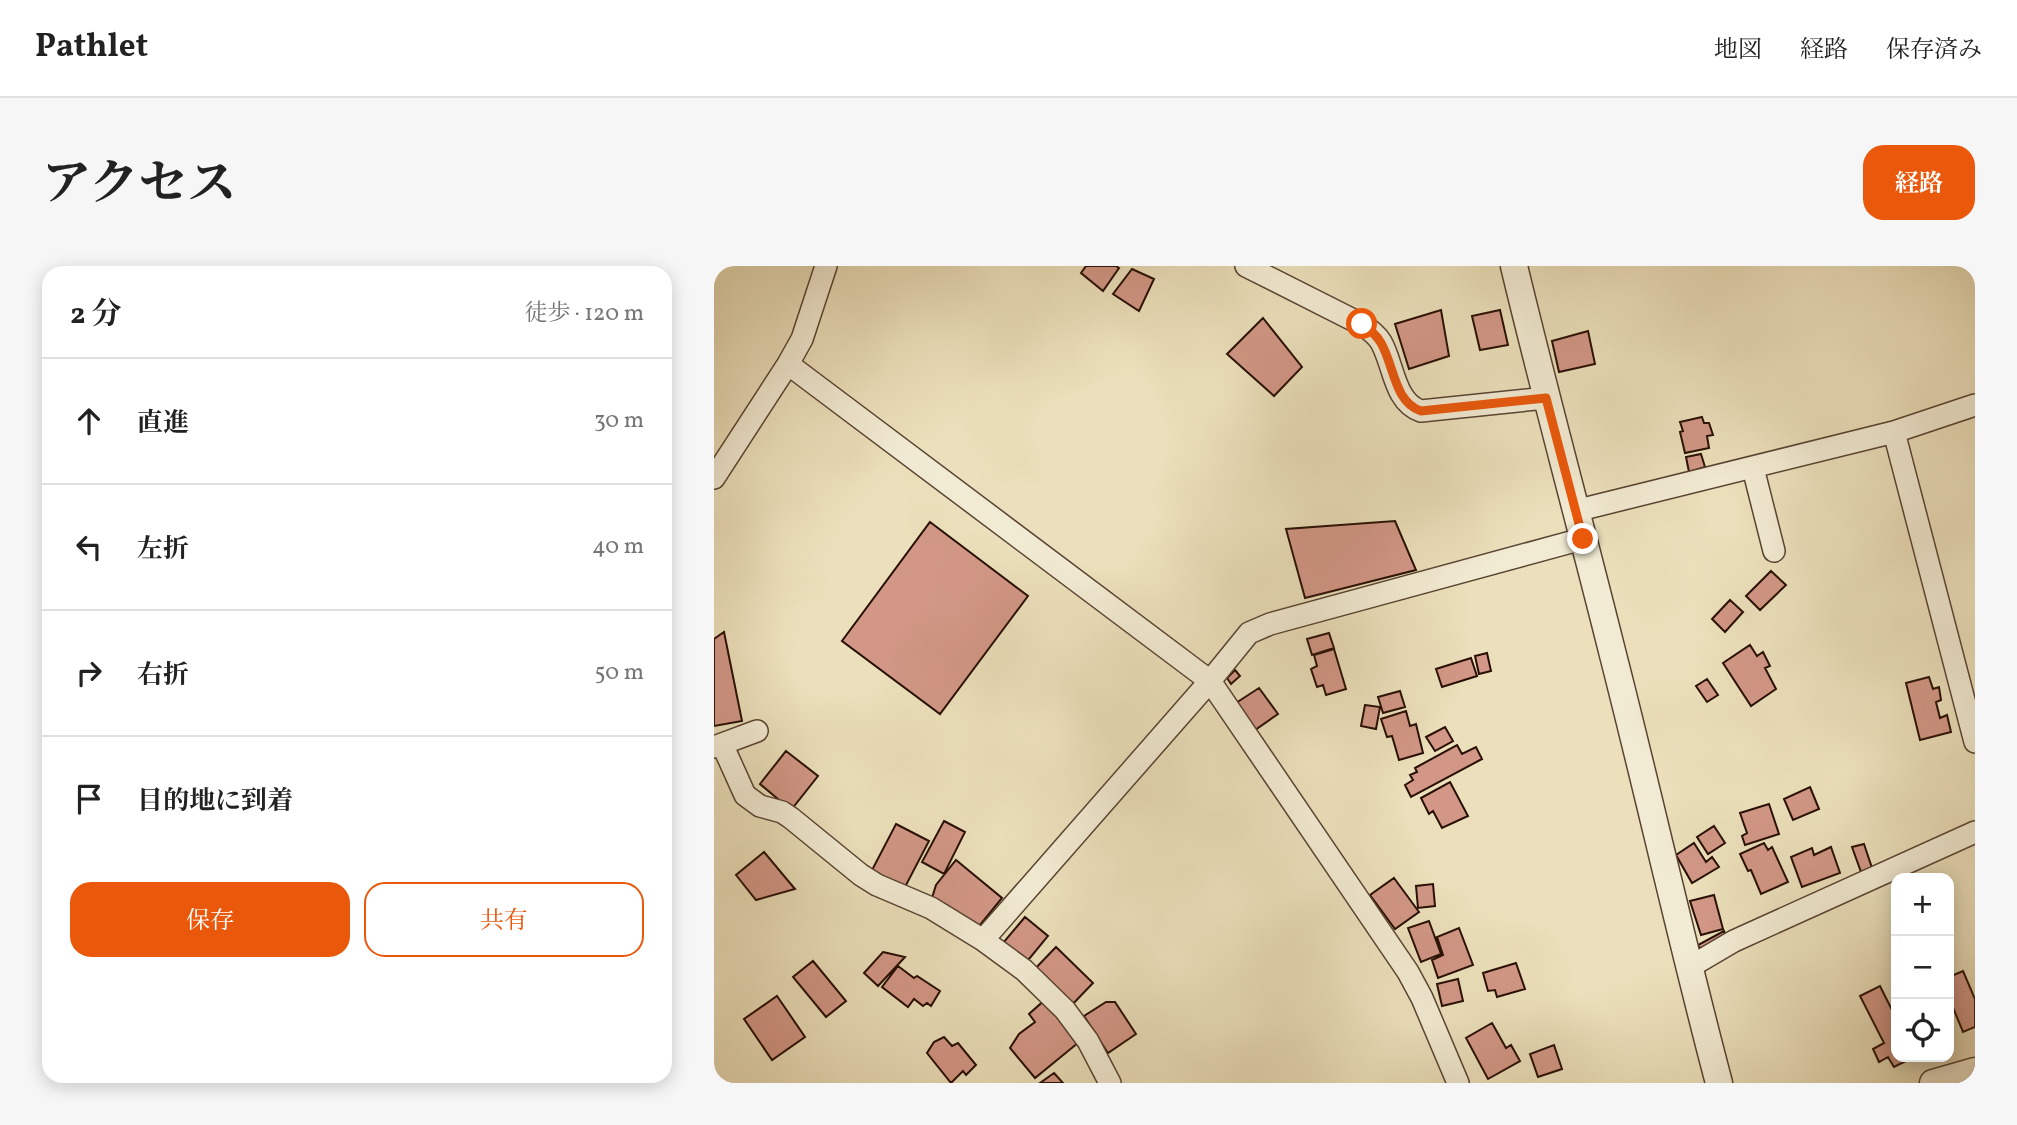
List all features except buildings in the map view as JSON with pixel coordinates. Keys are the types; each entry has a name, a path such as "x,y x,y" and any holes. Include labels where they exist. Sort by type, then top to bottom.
{"street":[{"path":"714,478 802,339 826,266"},
{"path":"1247,266 1374,332 1382,344 1404,400 1412,408 1421,411 1546,398"},
{"path":"1514,266 1719,1083"},
{"path":"788,364 1210,681 1408,972 1458,1083"},
{"path":"1575,511 1894,432 1975,405"},
{"path":"1894,432 1975,742"},
{"path":"1753,468 1774,551"},
{"path":"982,940 1249,633 1270,624 1583,539"},
{"path":"757,730 718,746 751,801 782,812 877,886 931,908 1024,970 1065,1010 1088,1041 1110,1083"},
{"path":"1688,968 1734,942 1975,832"},
{"path":"1933,1083 1975,1071"}],"route":[{"path":"1362,324 1374,332 1382,344 1404,400 1412,408 1421,411 1546,398 1583,539"}]}
